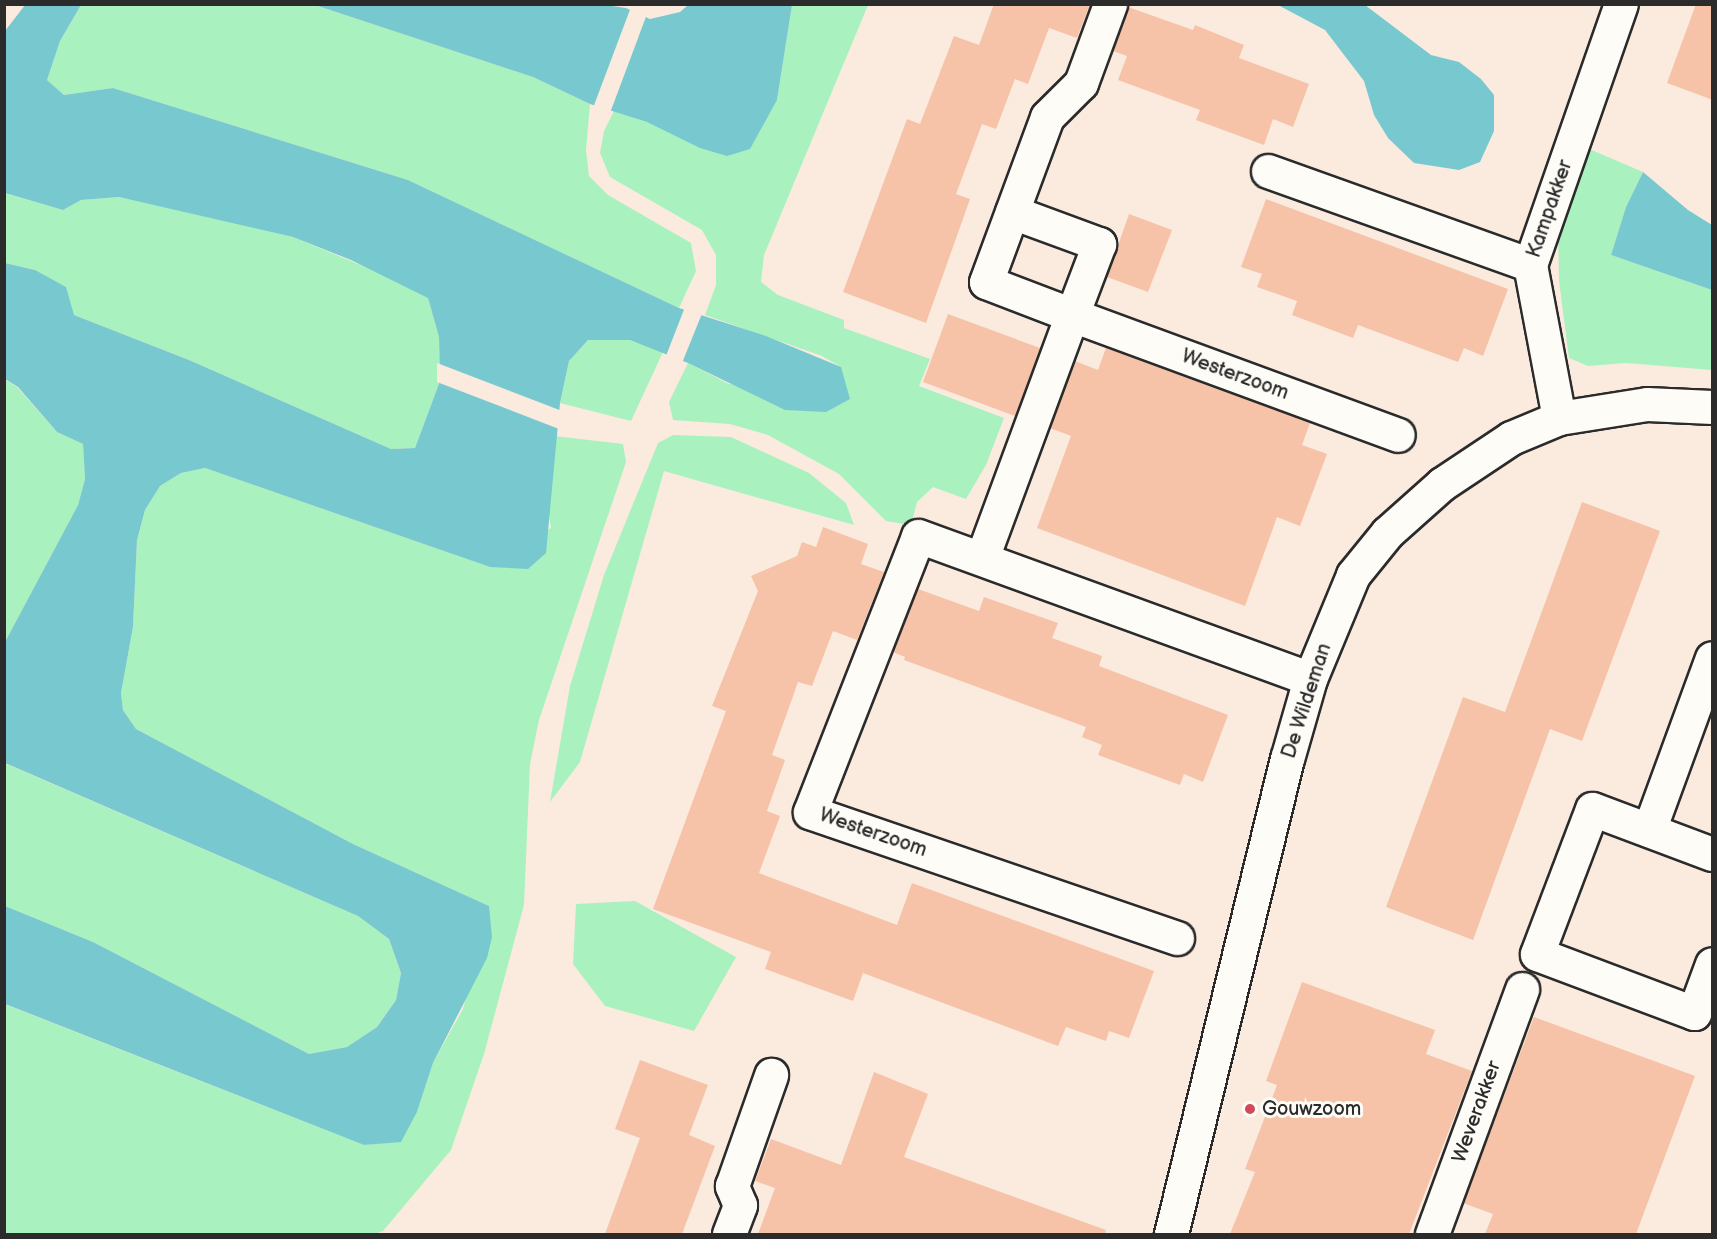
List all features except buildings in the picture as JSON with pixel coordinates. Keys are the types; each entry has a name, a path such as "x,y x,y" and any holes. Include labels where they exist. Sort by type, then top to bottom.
{"street":[{"name":"Westerzoom","path":"1110,4 1081,83 1047,117 986,282 1398,435"},
{"name":"Kampakker","path":"1559,418 1530,265 1621,4"},
{"path":"1268,171 1530,265"},
{"path":"982,558 1099,244 1012,212"},
{"name":"De Wildeman","path":"1171,1234 1310,679 1353,576 1387,533 1452,478 1511,438 1559,418 1647,404 1713,407"},
{"name":"Westerzoom","path":"1177,938 810,812 918,536 1310,679"},
{"path":"1649,830 1713,658"},
{"path":"1713,854 1592,809 1537,954 1694,1013 1713,964"},
{"name":"Weverakker","path":"1432,1234 1522,989"},
{"path":"729,1234 740,1205 732,1186 771,1075"}],"green space":[{"path":"81,5 315,5 533,77 590,104 586,150 589,176 608,195 691,243 696,271 679,308 408,180 113,88 64,95 47,80 60,41"},
{"path":"792,5 868,5 764,255 761,282 778,295 844,320 844,328 930,359 919,386 1004,418 986,465 966,499 933,487 917,502 911,525 886,521 839,474 768,435 730,424 673,420 669,402 688,363 729,384 841,367 822,356 705,315 716,285 716,255 702,230 610,177 600,153 604,131 614,111 647,122 777,100"},
{"path":"1587,148 1643,172 1626,207 1611,255 1712,290 1712,370 1626,363 1588,366 1569,358 1559,281 1558,226"},
{"path":"4,193 63,210 81,200 119,197 166,207 293,237 406,284 428,298 439,337 440,381 415,448 391,449 189,360 74,315 35,270 5,263"},
{"path":"588,340 630,340 663,352 631,421 560,403 569,361"},
{"path":"4,379 17,387 57,432 83,444 85,479 78,505 5,642"},
{"path":"673,435 731,437 809,473 846,503 854,525 664,471 580,762 550,802 570,686 604,575 658,443"},
{"path":"554,436 623,444 626,462 539,720 530,764 524,905 484,1054 451,1150 383,1231 375,1234 5,1234 4,1004 364,1145 401,1141 417,1112 433,1063 463,1009 489,906 353,844 136,729 123,710 121,693 133,627 137,540 145,510 160,486 181,473 205,468 490,567 551,528 548,508"},
{"path":"4,763 358,916 389,939 401,973 396,1000 377,1027 347,1047 309,1054 93,942 5,906"},
{"path":"635,901 736,957 694,1031 605,1006 573,964 576,904"}],"water":[{"path":"599,4 626,8 650,19 680,12 688,5 792,5 777,100 750,149 727,156 700,148 647,122 590,104 533,77 315,5"},
{"path":"25,5 81,5 60,41 47,80 64,95 113,88 408,180 679,308 766,336 841,367 850,399 826,412 785,410 688,363 630,340 588,340 569,361 560,403 546,553 528,569 490,567 205,468 181,473 160,486 145,510 137,540 133,627 121,693 123,710 136,729 353,844 489,906 492,937 487,958 433,1063 417,1112 401,1142 364,1145 5,1004 5,906 93,942 309,1054 347,1047 377,1027 396,1000 401,973 389,939 358,916 5,763 5,642 78,505 85,479 83,444 57,432 18,387 5,379 5,263 35,270 66,287 74,315 189,360 391,449 415,448 440,381 439,337 428,298 351,260 293,237 119,197 81,200 63,210 5,193 5,31"},
{"path":"1278,5 1365,5 1431,55 1459,62 1481,79 1494,95 1494,131 1480,162 1459,170 1414,163 1388,138 1374,115 1364,81 1325,30"},
{"path":"1643,172 1688,210 1712,225 1712,290 1611,255 1626,207"}],"pier":[{"path":"631,7 647,14 610,113 593,108"},
{"path":"685,307 703,311 682,363 666,356"},
{"path":"437,363 562,411 559,429 437,382"}],"place":[{"name":"Gouwzoom","path":"1250,1109"}]}
